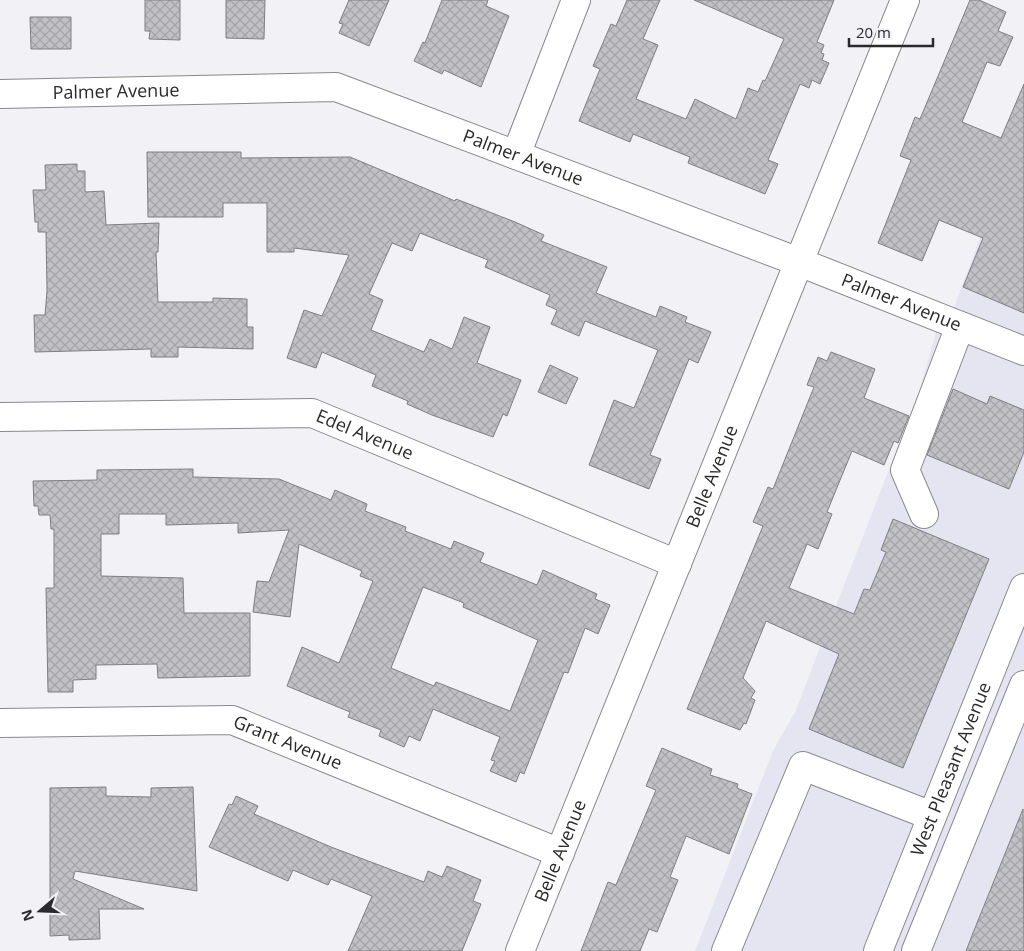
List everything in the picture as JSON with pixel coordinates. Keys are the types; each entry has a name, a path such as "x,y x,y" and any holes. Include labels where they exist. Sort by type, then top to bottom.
{"street":[{"path":"516,155 576,0"},
{"name":"Belle Avenue","path":"520,951 905,0"},
{"name":"Palmer Avenue","path":"0,94 336,87 799,262 1024,351"},
{"path":"924,514 905,470 960,326"},
{"name":"Edel Avenue","path":"0,417 312,412 677,564"},
{"name":"West Pleasant Avenue","path":"878,951 1024,588"},
{"path":"985,684 1022,694"},
{"name":"West Pleasant Avenue","path":"916,951 1022,694"},
{"name":"Grant Avenue","path":"0,723 232,720 560,853"},
{"path":"726,951 803,766 932,816"}],"shaded area":[{"path":"1004,174 1024,183 1024,951 695,951 773,751 795,712 919,392 940,318 949,321"}],"building":[{"path":"145,0 180,0 180,40 149,39 150,31 145,31"},
{"path":"226,0 265,0 264,39 226,38"},
{"path":"349,0 389,0 369,46 339,33 343,24 339,23"},
{"path":"442,0 488,0 486,6 509,16 481,87 444,70 442,74 414,61 423,42 425,43"},
{"path":"627,0 660,0 643,39 658,45 636,99 686,119 695,99 736,119 748,88 758,92 784,39 694,0 834,0 817,42 824,45 821,53 824,54 822,60 829,63 820,84 812,80 809,88 800,84 768,160 778,164 765,194 688,163 690,157 633,134 630,142 579,121 600,69 593,66 611,24 616,26"},
{"path":"970,0 979,0 1006,12 998,31 1013,37 1000,66 987,62 962,122 1001,138 1024,84 1024,313 963,287 983,238 939,220 922,261 878,243 911,160 900,156 915,117 920,119"},
{"path":"30,17 71,17 71,49 31,49"},
{"path":"147,152 241,152 241,158 350,157 455,201 456,199 515,222 544,235 541,241 607,267 596,293 656,317 660,306 687,317 685,322 711,332 698,363 689,359 650,455 661,459 649,489 589,465 614,400 634,408 658,350 585,321 579,336 551,324 557,310 546,305 550,295 485,267 488,260 420,233 412,251 392,243 369,294 383,300 371,330 424,352 430,339 452,349 464,317 490,327 477,363 521,380 507,416 503,414 493,437 432,415 407,404 408,401 372,386 376,375 322,352 316,368 287,358 304,310 322,316 349,255 294,248 294,252 267,252 267,203 223,203 223,217 148,217"},
{"path":"77,164 77,171 85,171 85,192 104,191 106,225 159,223 158,252 156,252 158,302 213,302 213,298 247,299 247,327 253,327 253,349 178,347 178,357 151,357 151,349 35,352 34,315 45,315 47,291 46,232 38,232 38,222 35,222 33,190 46,190 45,165"},
{"path":"831,352 875,369 864,398 909,416 898,443 894,441 884,465 852,451 827,512 832,514 818,549 807,544 789,588 854,614 864,589 870,590 886,552 881,550 893,519 989,559 903,768 809,729 839,654 766,621 743,678 755,691 751,698 755,700 746,724 744,723 740,730 687,709 763,526 753,522 768,487 773,489 814,387 807,385 818,357 827,361"},
{"path":"550,365 578,378 566,404 538,392"},
{"path":"953,389 987,404 990,396 1024,410 1024,452 1009,489 927,455"},
{"path":"193,469 193,477 279,479 331,500 335,490 367,504 365,511 406,527 405,531 451,549 454,541 484,553 480,562 537,585 543,570 597,594 595,599 610,605 598,634 585,628 568,673 564,672 524,774 520,772 516,782 490,771 495,761 491,760 500,737 433,709 420,741 409,736 404,747 379,736 381,730 348,717 350,712 287,686 302,647 339,663 373,581 360,576 362,571 299,544 290,617 253,612 257,581 269,582 289,530 238,533 238,523 166,525 166,514 119,514 119,534 101,534 101,576 183,578 184,613 250,613 250,676 158,678 157,664 96,665 96,679 73,680 73,692 48,692 46,588 54,588 54,529 51,529 50,515 39,515 38,506 34,506 33,481 97,480 97,470","holes":["423,587 464,603 463,607 538,640 510,711 436,682 434,686 391,668"]},
{"path":"662,748 712,769 710,775 738,784 737,788 752,794 729,854 686,836 670,877 678,880 657,932 649,929 640,951 581,951 608,882 616,885 656,790 646,786"},
{"path":"106,787 106,796 151,797 151,788 193,787 197,891 75,871 73,879 144,909 99,909 100,939 69,940 69,935 50,936 50,788"},
{"path":"236,796 258,806 254,814 331,847 424,882 428,871 442,877 447,866 481,880 473,901 481,904 462,951 348,951 372,896 331,879 328,885 293,870 288,881 209,847 229,804 232,805"},
{"path":"1023,809 1024,951 966,951 973,933"}]}
